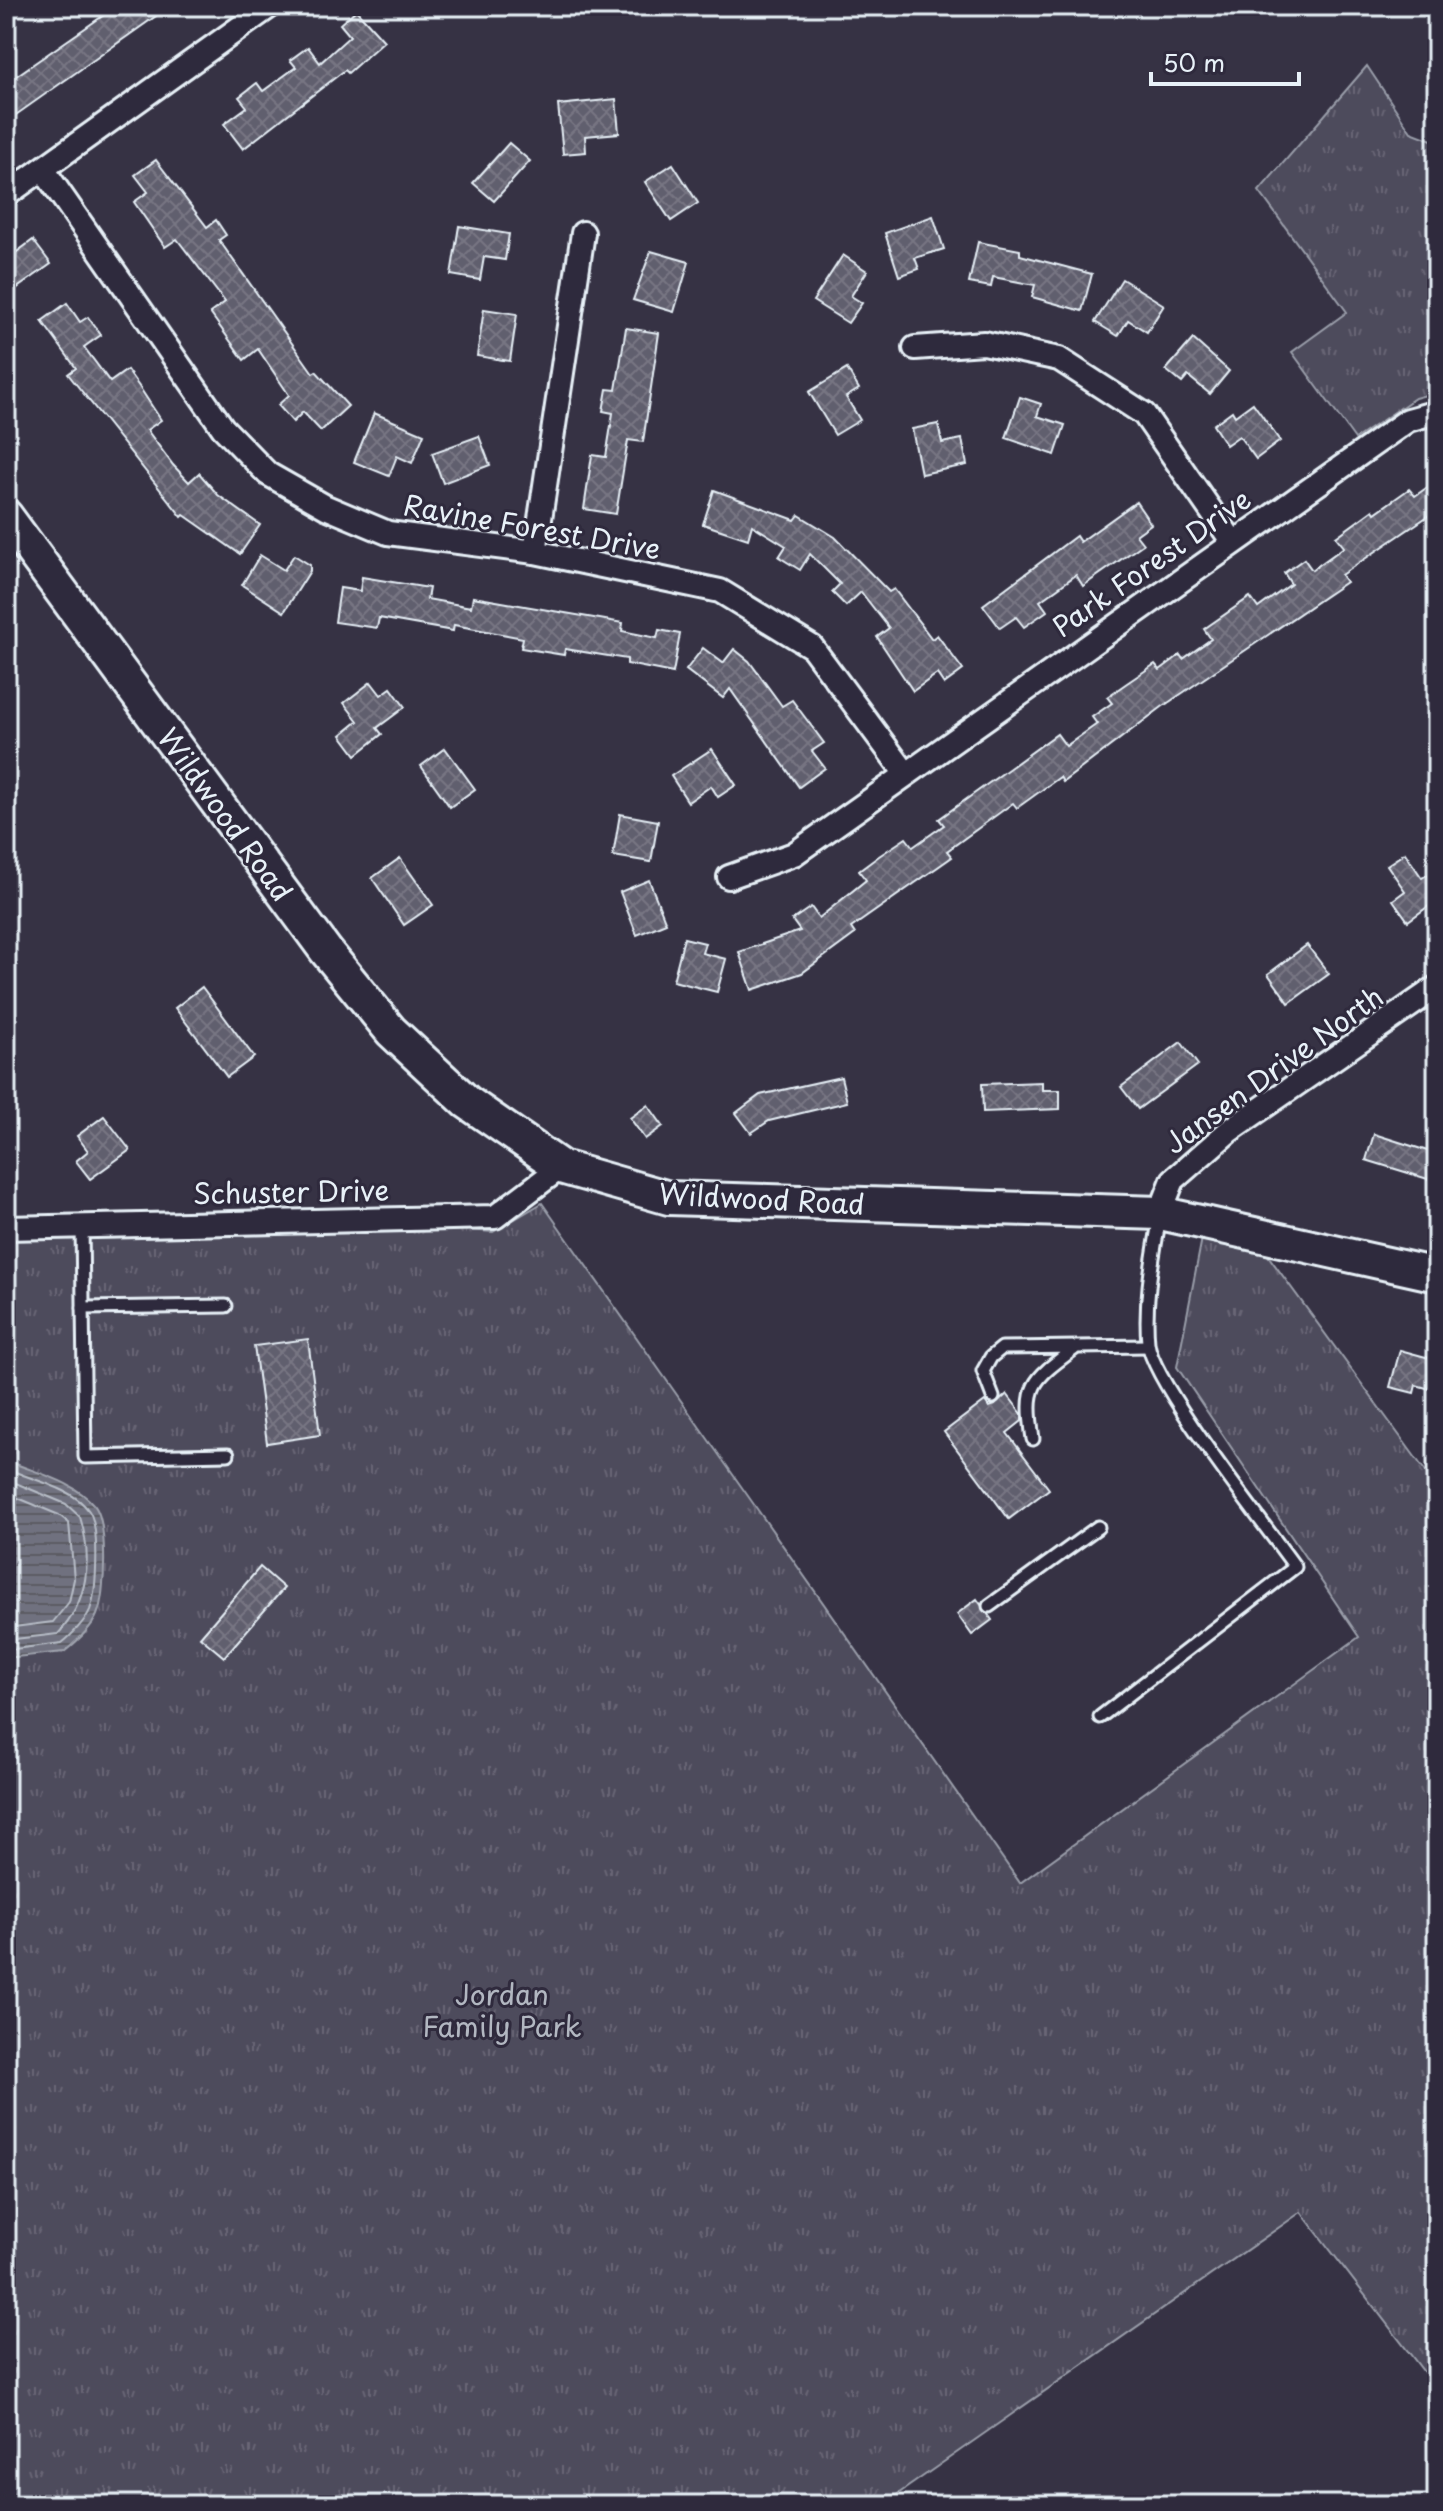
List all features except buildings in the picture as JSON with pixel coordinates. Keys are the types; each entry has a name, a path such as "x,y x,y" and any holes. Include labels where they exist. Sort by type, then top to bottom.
{"street":[{"path":"6,195 270,6"},
{"name":"Ravine Forest Drive","path":"43,169 223,428 268,474 326,507 388,533 535,552 720,591 812,647 906,774"},
{"path":"535,552 583,233"},
{"path":"915,348 984,343 1059,359 1144,414 1232,541"},
{"name":"Park Forest Drive","path":"729,877 794,854 1232,541 1408,420 1437,412"},
{"name":"Wildwood Road","path":"6,516 326,951 391,1031 467,1102 561,1167 669,1198 1160,1213 1437,1275"},
{"name":"Jansen Drive North","path":"1160,1213 1173,1180 1229,1131 1437,987"},
{"name":"Schuster Drive","path":"6,1228 495,1217 561,1167"}],"lane":[{"path":"1100,1717 1295,1567 1179,1403 1148,1346 1148,1301 1160,1213"},
{"path":"82,1225 85,1457 228,1454"},
{"path":"83,1308 226,1306"},
{"path":"993,1397 983,1371 991,1357 1002,1348 1148,1346"},
{"path":"1033,1439 1027,1402 1033,1386 1047,1369 1074,1349"},
{"path":"989,1606 1098,1527"}],"green space":[{"path":"1367,66 1411,132 1437,142 1437,392 1415,398 1355,439 1292,352 1347,312 1259,191"},
{"name":"Jordan Family Park","path":"542,1203 1020,1883 1359,1637 1177,1367 1203,1233 1261,1246 1437,1487 1437,2389 1301,2212 882,2505 6,2505 6,1236 455,1229 493,1232"}],"water":[{"path":"6,1460 75,1489 94,1505 99,1514 104,1558 100,1605 91,1625 64,1652 6,1658"}]}
